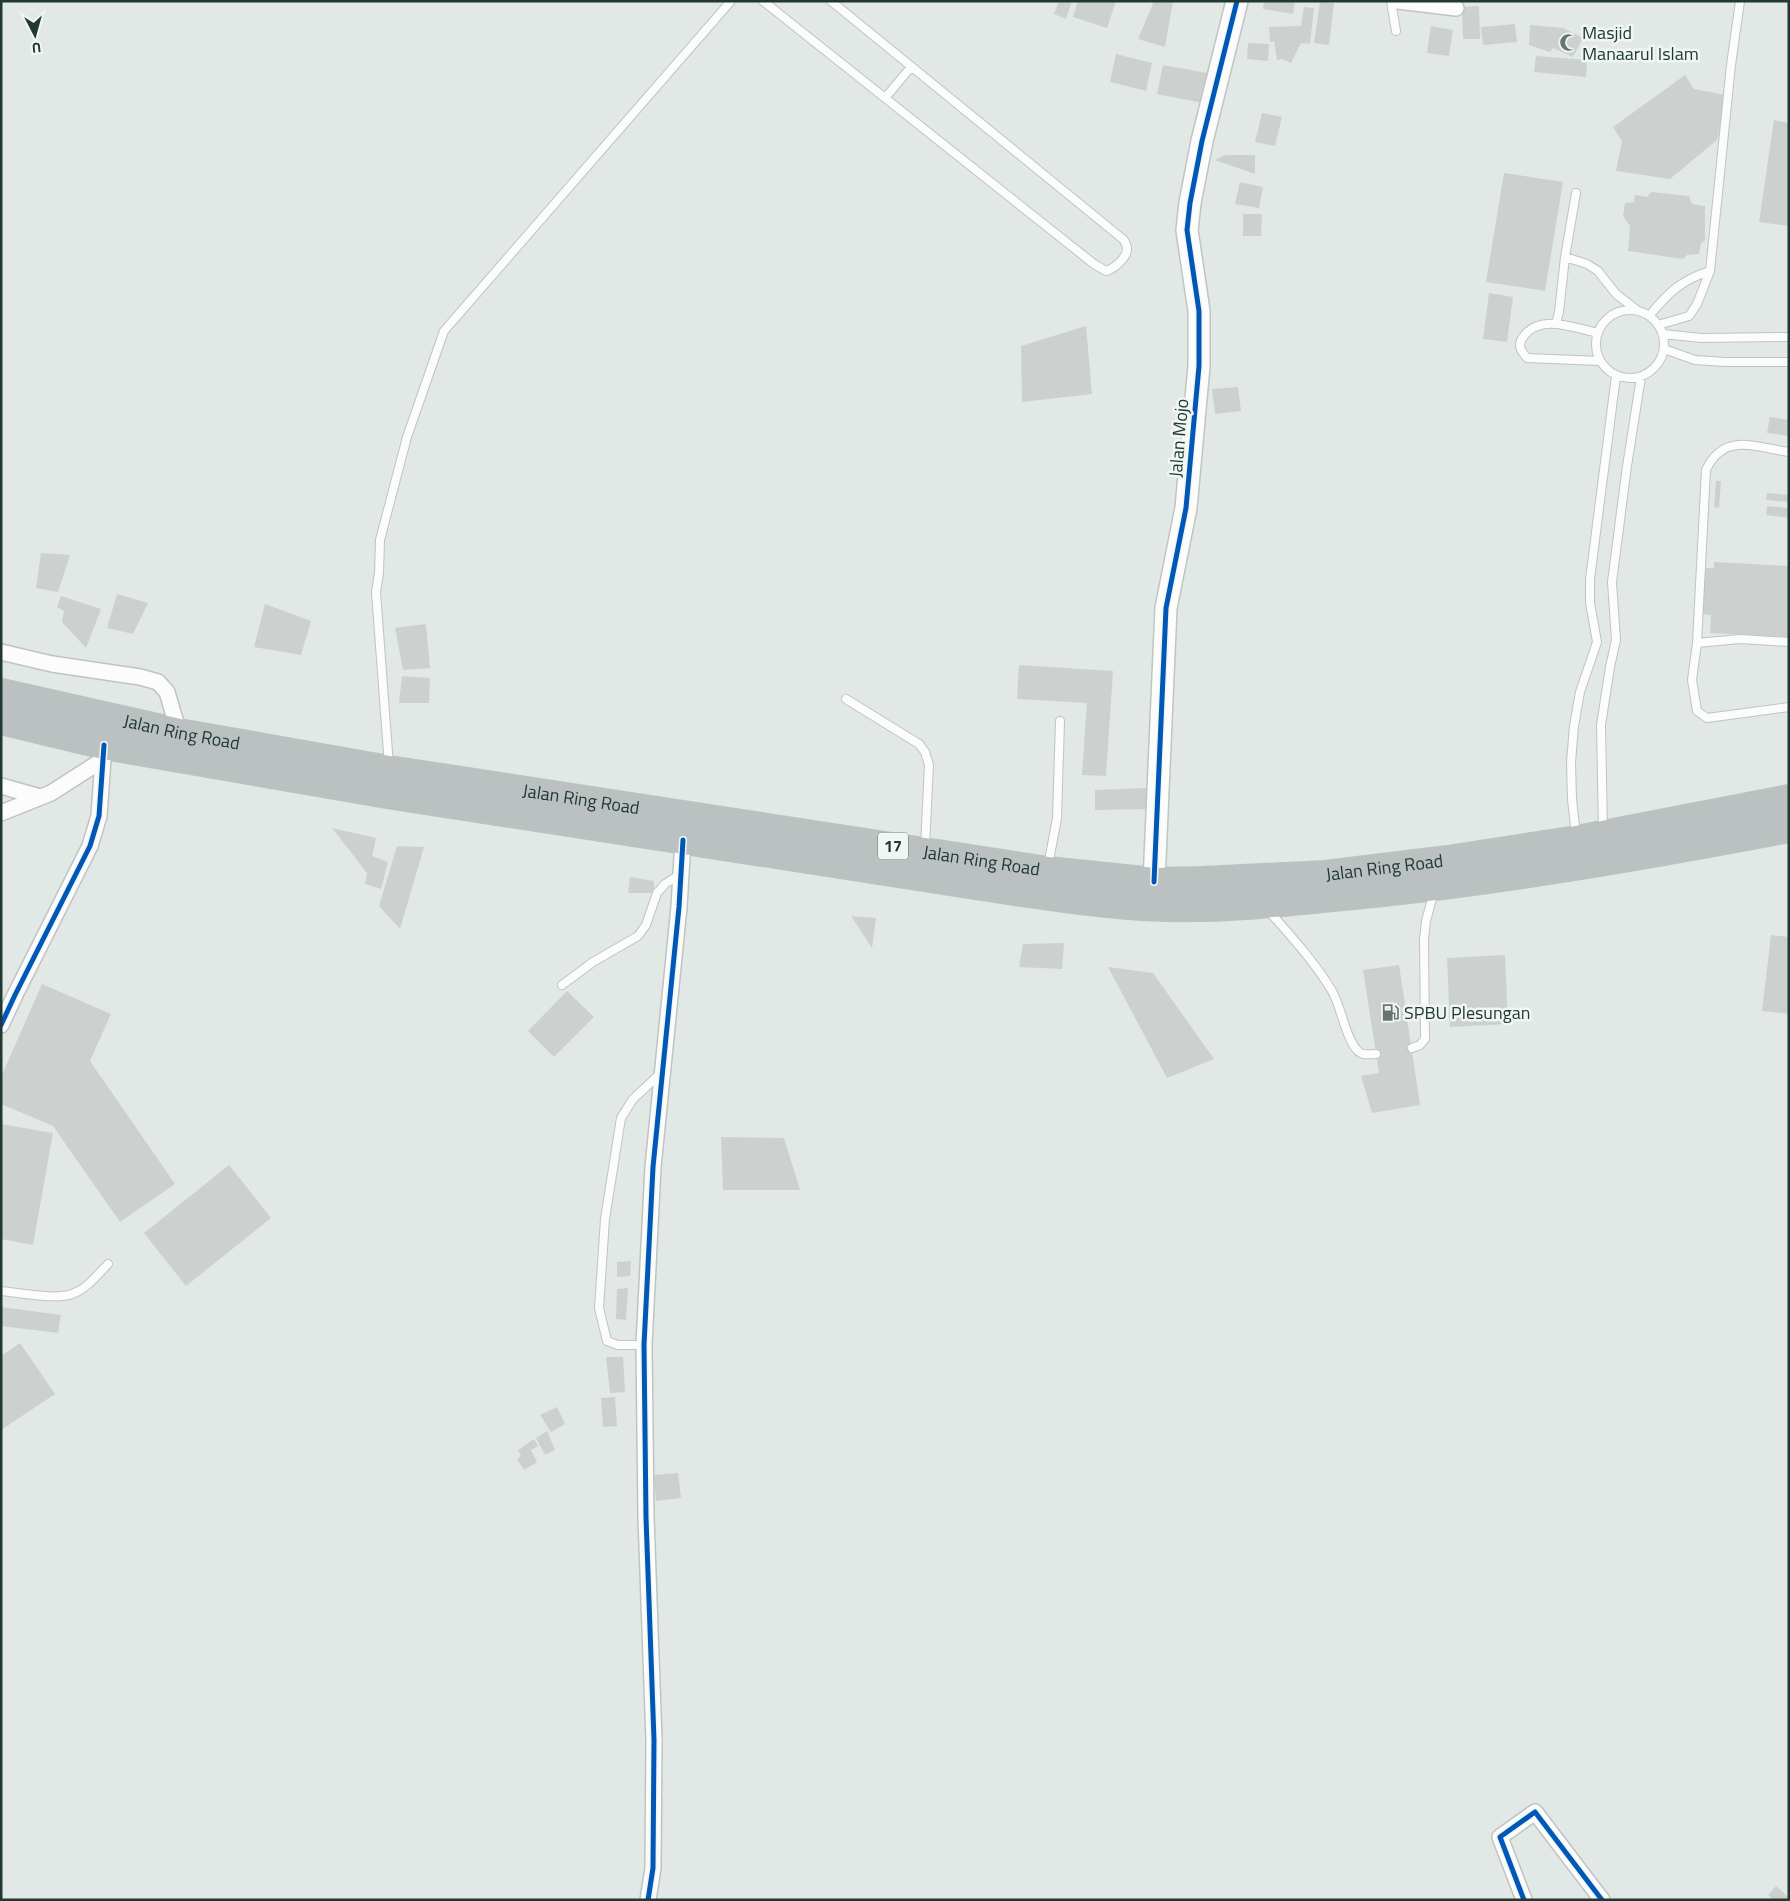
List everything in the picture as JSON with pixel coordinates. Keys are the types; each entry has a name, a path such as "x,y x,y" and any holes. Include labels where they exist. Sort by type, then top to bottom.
{"highway":[{"name":"Jalan Ring Road","path":"1,693 180,733 389,770 1048,870 1154,882 1325,875 1448,860 1603,836 1789,799"},
{"name":"Jalan Ring Road","path":"1,720 103,753 387,794 1028,893 1116,904 1168,907 1263,904 1435,886 1580,867 1789,828"},
{"path":"1635,830 1640,856"}],"street":[{"name":"Jalan Mojo","path":"1154,882 1166,618 1186,508 1199,366 1199,311 1187,230 1190,203 1202,141 1236,1"},
{"path":"1398,1 1456,8"},
{"path":"1,652 52,664 140,677 158,682 167,692 180,733"},
{"path":"1,813 66,785 103,753"},
{"path":"1,1025 90,846 99,816 103,753"},
{"path":"1,786 40,797"},
{"path":"648,1900 653,1868 654,1750 646,1517 644,1345 653,1167 682,873 683,840"},
{"path":"1524,1900 1500,1837 1535,1812 1602,1900"}],"lane":[{"path":"389,770 376,592 379,574 380,540 407,437 444,331 731,1"},
{"path":"763,1 1094,264 1106,271 1112,269 1125,255 1127,248 1124,240 832,1"},
{"path":"1391,1 1396,31"},
{"path":"1658,325 1688,316 1697,304 1710,271 1731,64 1740,1"},
{"path":"885,98 911,66"},
{"path":"1556,324 1576,192"},
{"path":"1565,257 1587,264 1598,271 1616,294 1638,311 1650,316 1663,334 1664,349 1660,361 1652,371 1641,376 1628,378 1616,376 1600,361 1596,347 1598,333 1604,322 1614,314 1626,310 1638,311"},
{"path":"1650,316 1664,297 1680,283 1710,271"},
{"path":"1598,333 1556,324 1539,324 1529,329 1521,340 1520,347 1527,358 1600,361"},
{"path":"1663,334 1701,338 1789,337"},
{"path":"1664,349 1695,360 1789,362"},
{"path":"1577,840 1572,800 1571,762 1574,726 1580,692 1598,642 1590,603 1590,580 1616,376"},
{"path":"1603,836 1601,725 1616,640 1612,582 1641,376"},
{"path":"1789,452 1735,444 1723,449 1712,457 1706,470 1697,642 1692,680 1697,711 1707,718 1789,707"},
{"path":"1697,642 1740,639 1789,642"},
{"path":"846,699 919,744 925,752 929,765 925,851"},
{"path":"1048,870 1057,818 1060,721"},
{"path":"562,985 593,962 638,936 646,925 657,893 665,884 682,873"},
{"path":"1412,1048 1420,1045 1425,1039 1424,939 1435,886"},
{"path":"1263,904 1316,966 1333,993 1358,1052 1364,1055 1376,1054"},
{"path":"644,1345 618,1345 607,1340 598,1308 605,1219 621,1118 633,1099 663,1072"},
{"path":"1,1291 47,1296 71,1295 90,1284 108,1264"}],"building":[{"path":"1059,1 1072,1 1066,19 1054,14"},
{"path":"1078,1 1116,1 1107,28 1073,17"},
{"path":"1154,1 1173,1 1165,47 1138,39"},
{"path":"1264,1 1295,1 1293,14 1263,9"},
{"path":"1320,2 1334,3 1329,45 1314,43"},
{"path":"1479,6 1480,39 1463,39 1462,7"},
{"path":"1304,7 1314,8 1310,44 1301,43 1291,63 1282,59 1277,60 1274,41 1270,42 1269,27 1301,26"},
{"path":"1515,24 1517,42 1483,45 1481,27"},
{"path":"1530,25 1563,28 1583,38 1573,57 1553,48 1550,52 1529,45"},
{"path":"1431,26 1453,30 1449,56 1427,53"},
{"path":"1248,43 1269,44 1268,61 1247,59"},
{"path":"1116,54 1152,63 1146,91 1110,82"},
{"path":"1536,56 1587,60 1586,77 1534,72"},
{"path":"1163,65 1213,74 1208,104 1157,94"},
{"path":"1685,75 1694,89 1726,95 1717,140 1670,179 1616,171 1622,141 1613,127"},
{"path":"1262,113 1282,117 1275,146 1255,142"},
{"path":"1774,120 1789,123 1789,226 1759,222"},
{"path":"1225,155 1255,155 1255,174 1215,160"},
{"path":"1504,173 1563,182 1545,291 1486,282"},
{"path":"1240,182 1263,187 1259,208 1235,204"},
{"path":"1651,192 1689,196 1692,204 1705,206 1705,240 1701,243 1699,254 1687,255 1683,259 1628,251 1630,226 1623,216 1625,203 1634,202 1635,195 1647,197"},
{"path":"1243,214 1262,214 1261,236 1243,236"},
{"path":"1489,293 1513,297 1507,342 1483,339"},
{"path":"1086,326 1092,394 1022,402 1021,346"},
{"path":"1238,387 1241,411 1215,414 1212,389"},
{"path":"1770,417 1789,420 1789,436 1767,433"},
{"path":"1716,481 1721,481 1719,508 1714,507"},
{"path":"1767,493 1789,495 1789,502 1766,500"},
{"path":"1767,506 1789,508 1789,518 1766,515"},
{"path":"41,553 70,555 58,592 36,588"},
{"path":"1714,562 1789,566 1789,637 1710,633 1711,615 1701,614 1706,568 1714,568"},
{"path":"117,594 148,603 133,634 107,628"},
{"path":"61,596 101,609 86,648 62,622 64,611 57,607"},
{"path":"265,604 311,621 301,655 254,647"},
{"path":"426,624 430,668 403,670 395,628"},
{"path":"1019,665 1113,671 1106,776 1082,775 1087,703 1017,699"},
{"path":"402,676 430,678 429,703 399,703"},
{"path":"1147,788 1147,809 1095,810 1095,790"},
{"path":"332,828 376,838 372,856 388,862 381,889 365,884 367,873"},
{"path":"397,846 424,847 400,929 379,906"},
{"path":"630,877 654,881 654,893 628,893"},
{"path":"851,916 876,918 872,948"},
{"path":"1771,935 1789,937 1789,1014 1762,1011"},
{"path":"1064,943 1062,969 1019,967 1023,944"},
{"path":"1505,955 1508,1024 1450,1027 1447,958"},
{"path":"1399,965 1420,1105 1372,1113 1361,1076 1379,1073 1363,970"},
{"path":"1108,967 1153,973 1214,1059 1167,1078"},
{"path":"42,984 111,1014 90,1061 175,1184 120,1222 53,1126 1,1104 1,1077"},
{"path":"567,991 594,1017 554,1057 528,1031"},
{"path":"1,1124 53,1133 33,1245 1,1239"},
{"path":"721,1137 784,1138 800,1190 723,1190"},
{"path":"229,1165 271,1218 186,1286 144,1233"},
{"path":"631,1261 630,1276 617,1277 617,1262"},
{"path":"628,1288 626,1320 616,1319 617,1289"},
{"path":"1,1307 61,1315 58,1333 1,1326"},
{"path":"20,1343 55,1394 1,1430 1,1356"},
{"path":"606,1357 623,1357 625,1392 610,1393"},
{"path":"615,1397 617,1426 603,1427 601,1398"},
{"path":"557,1407 565,1424 551,1432 540,1415"},
{"path":"547,1431 555,1450 545,1455 536,1438"},
{"path":"534,1439 538,1446 531,1450 537,1462 524,1470 517,1459 521,1456 518,1450"},
{"path":"678,1473 681,1498 656,1501 654,1475"},
{"path":"1776,1886 1789,1900 1770,1900 1772,1898 1768,1895"}],"cycle path":[{"path":"1154,882 1166,608 1186,508 1199,366 1199,311 1187,230 1190,203 1202,141 1237,1"},
{"path":"1,1025 90,846 99,816 104,745"},
{"path":"648,1900 653,1868 654,1740 646,1517 644,1345 653,1167 679,907 683,840"},
{"path":"1524,1900 1500,1837 1535,1812 1602,1900"}],"place":[{"name":"Masjid Manaarul Islam","path":"1568,43"},
{"name":"SPBU Plesungan","path":"1390,1013"}]}
